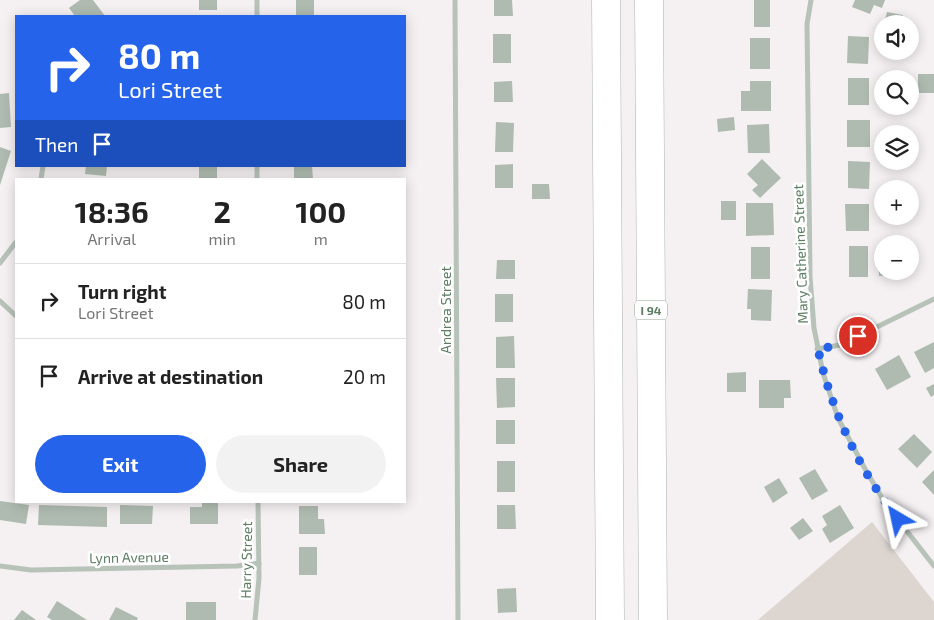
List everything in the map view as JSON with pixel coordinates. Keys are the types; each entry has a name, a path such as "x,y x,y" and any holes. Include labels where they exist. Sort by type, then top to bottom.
{"highway":[{"path":"606,0 610,620"},
{"name":"I 94","path":"649,0 653,620"}],"street":[{"path":"257,0 257,15"},
{"name":"Andrea Street","path":"455,0 458,620"},
{"name":"Mary Catherine Street","path":"811,0 807,24 810,277 818,349 823,373 838,418 864,467 885,503 934,566"},
{"path":"0,263 15,243"},
{"path":"818,349 840,345 934,299"},
{"path":"0,301 15,315"},
{"name":"Harry Street","path":"255,620 259,578 258,503"},
{"name":"Lynn Avenue","path":"0,566 31,570 237,566 258,563"}],"shaded area":[{"path":"872,522 934,602 934,620 758,620"}],"building":[{"path":"80,0 93,0 104,15 74,15 69,8"},
{"path":"199,0 217,0 217,10 199,10"},
{"path":"296,0 314,0 314,15 296,15"},
{"path":"494,0 512,0 513,16 494,16"},
{"path":"754,0 770,0 770,27 754,27"},
{"path":"855,0 885,0 882,8 874,5 870,14 852,7"},
{"path":"887,12 903,15 886,15"},
{"path":"493,34 511,34 511,63 493,63"},
{"path":"848,36 869,37 868,64 847,63"},
{"path":"750,38 770,38 770,69 750,69"},
{"path":"919,74 934,74 934,93 919,93"},
{"path":"848,78 869,78 869,105 848,105"},
{"path":"512,81 513,102 494,102 494,82"},
{"path":"750,81 771,81 771,111 741,111 741,91 750,91"},
{"path":"9,93 11,127 0,128 0,94"},
{"path":"734,117 735,130 718,132 717,119"},
{"path":"847,120 870,120 870,147 847,147"},
{"path":"496,122 514,123 513,152 495,152"},
{"path":"769,124 770,153 748,153 747,125"},
{"path":"0,147 11,151 0,185"},
{"path":"762,159 781,178 760,198 752,190 758,185 747,174"},
{"path":"848,161 870,162 869,189 848,188"},
{"path":"513,164 513,188 495,188 495,165"},
{"path":"86,167 107,167 106,176 85,174"},
{"path":"199,167 217,167 217,178 199,178"},
{"path":"294,167 312,167 313,178 294,178"},
{"path":"532,184 549,184 550,199 532,199"},
{"path":"721,201 736,201 736,220 721,220"},
{"path":"746,203 773,203 774,235 746,236"},
{"path":"845,204 869,204 869,231 846,231"},
{"path":"849,246 868,246 868,277 849,277"},
{"path":"751,247 770,247 770,279 751,279"},
{"path":"497,260 515,260 515,279 496,279"},
{"path":"748,289 772,290 771,321 751,320 751,309 747,309"},
{"path":"495,294 513,294 513,322 495,322"},
{"path":"514,336 515,368 496,368 496,337"},
{"path":"934,342 934,368 925,373 914,352"},
{"path":"899,355 911,377 887,390 875,369"},
{"path":"746,372 746,392 727,392 727,373"},
{"path":"496,378 515,378 515,407 497,408"},
{"path":"759,380 790,380 791,398 784,398 784,408 759,408"},
{"path":"934,384 934,395 931,397 926,388"},
{"path":"496,420 515,420 515,444 496,444"},
{"path":"914,434 932,452 917,468 898,449"},
{"path":"497,461 515,461 515,492 497,492"},
{"path":"815,469 828,491 812,500 799,478"},
{"path":"934,470 934,495 922,482"},
{"path":"779,478 788,493 773,503 764,487"},
{"path":"0,501 29,505 26,524 0,520"},
{"path":"202,503 218,503 218,524 190,524 190,507 202,507"},
{"path":"39,505 107,507 107,527 38,525"},
{"path":"120,505 153,506 152,524 120,524"},
{"path":"497,505 515,505 516,529 497,529"},
{"path":"840,505 854,528 830,543 822,529 827,525 822,516"},
{"path":"299,506 318,506 318,519 324,519 325,534 299,534"},
{"path":"803,518 813,531 799,540 790,528"},
{"path":"299,547 317,547 317,575 299,575"},
{"path":"516,588 517,612 498,613 497,589"},
{"path":"57,601 87,620 52,620 47,617"},
{"path":"186,602 216,602 216,620 186,620"},
{"path":"116,607 138,618 137,620 109,620"},
{"path":"22,610 36,620 14,620"}],"route":[{"path":"858,336 840,345 818,349 823,373 838,418 885,503 898,519"}]}
